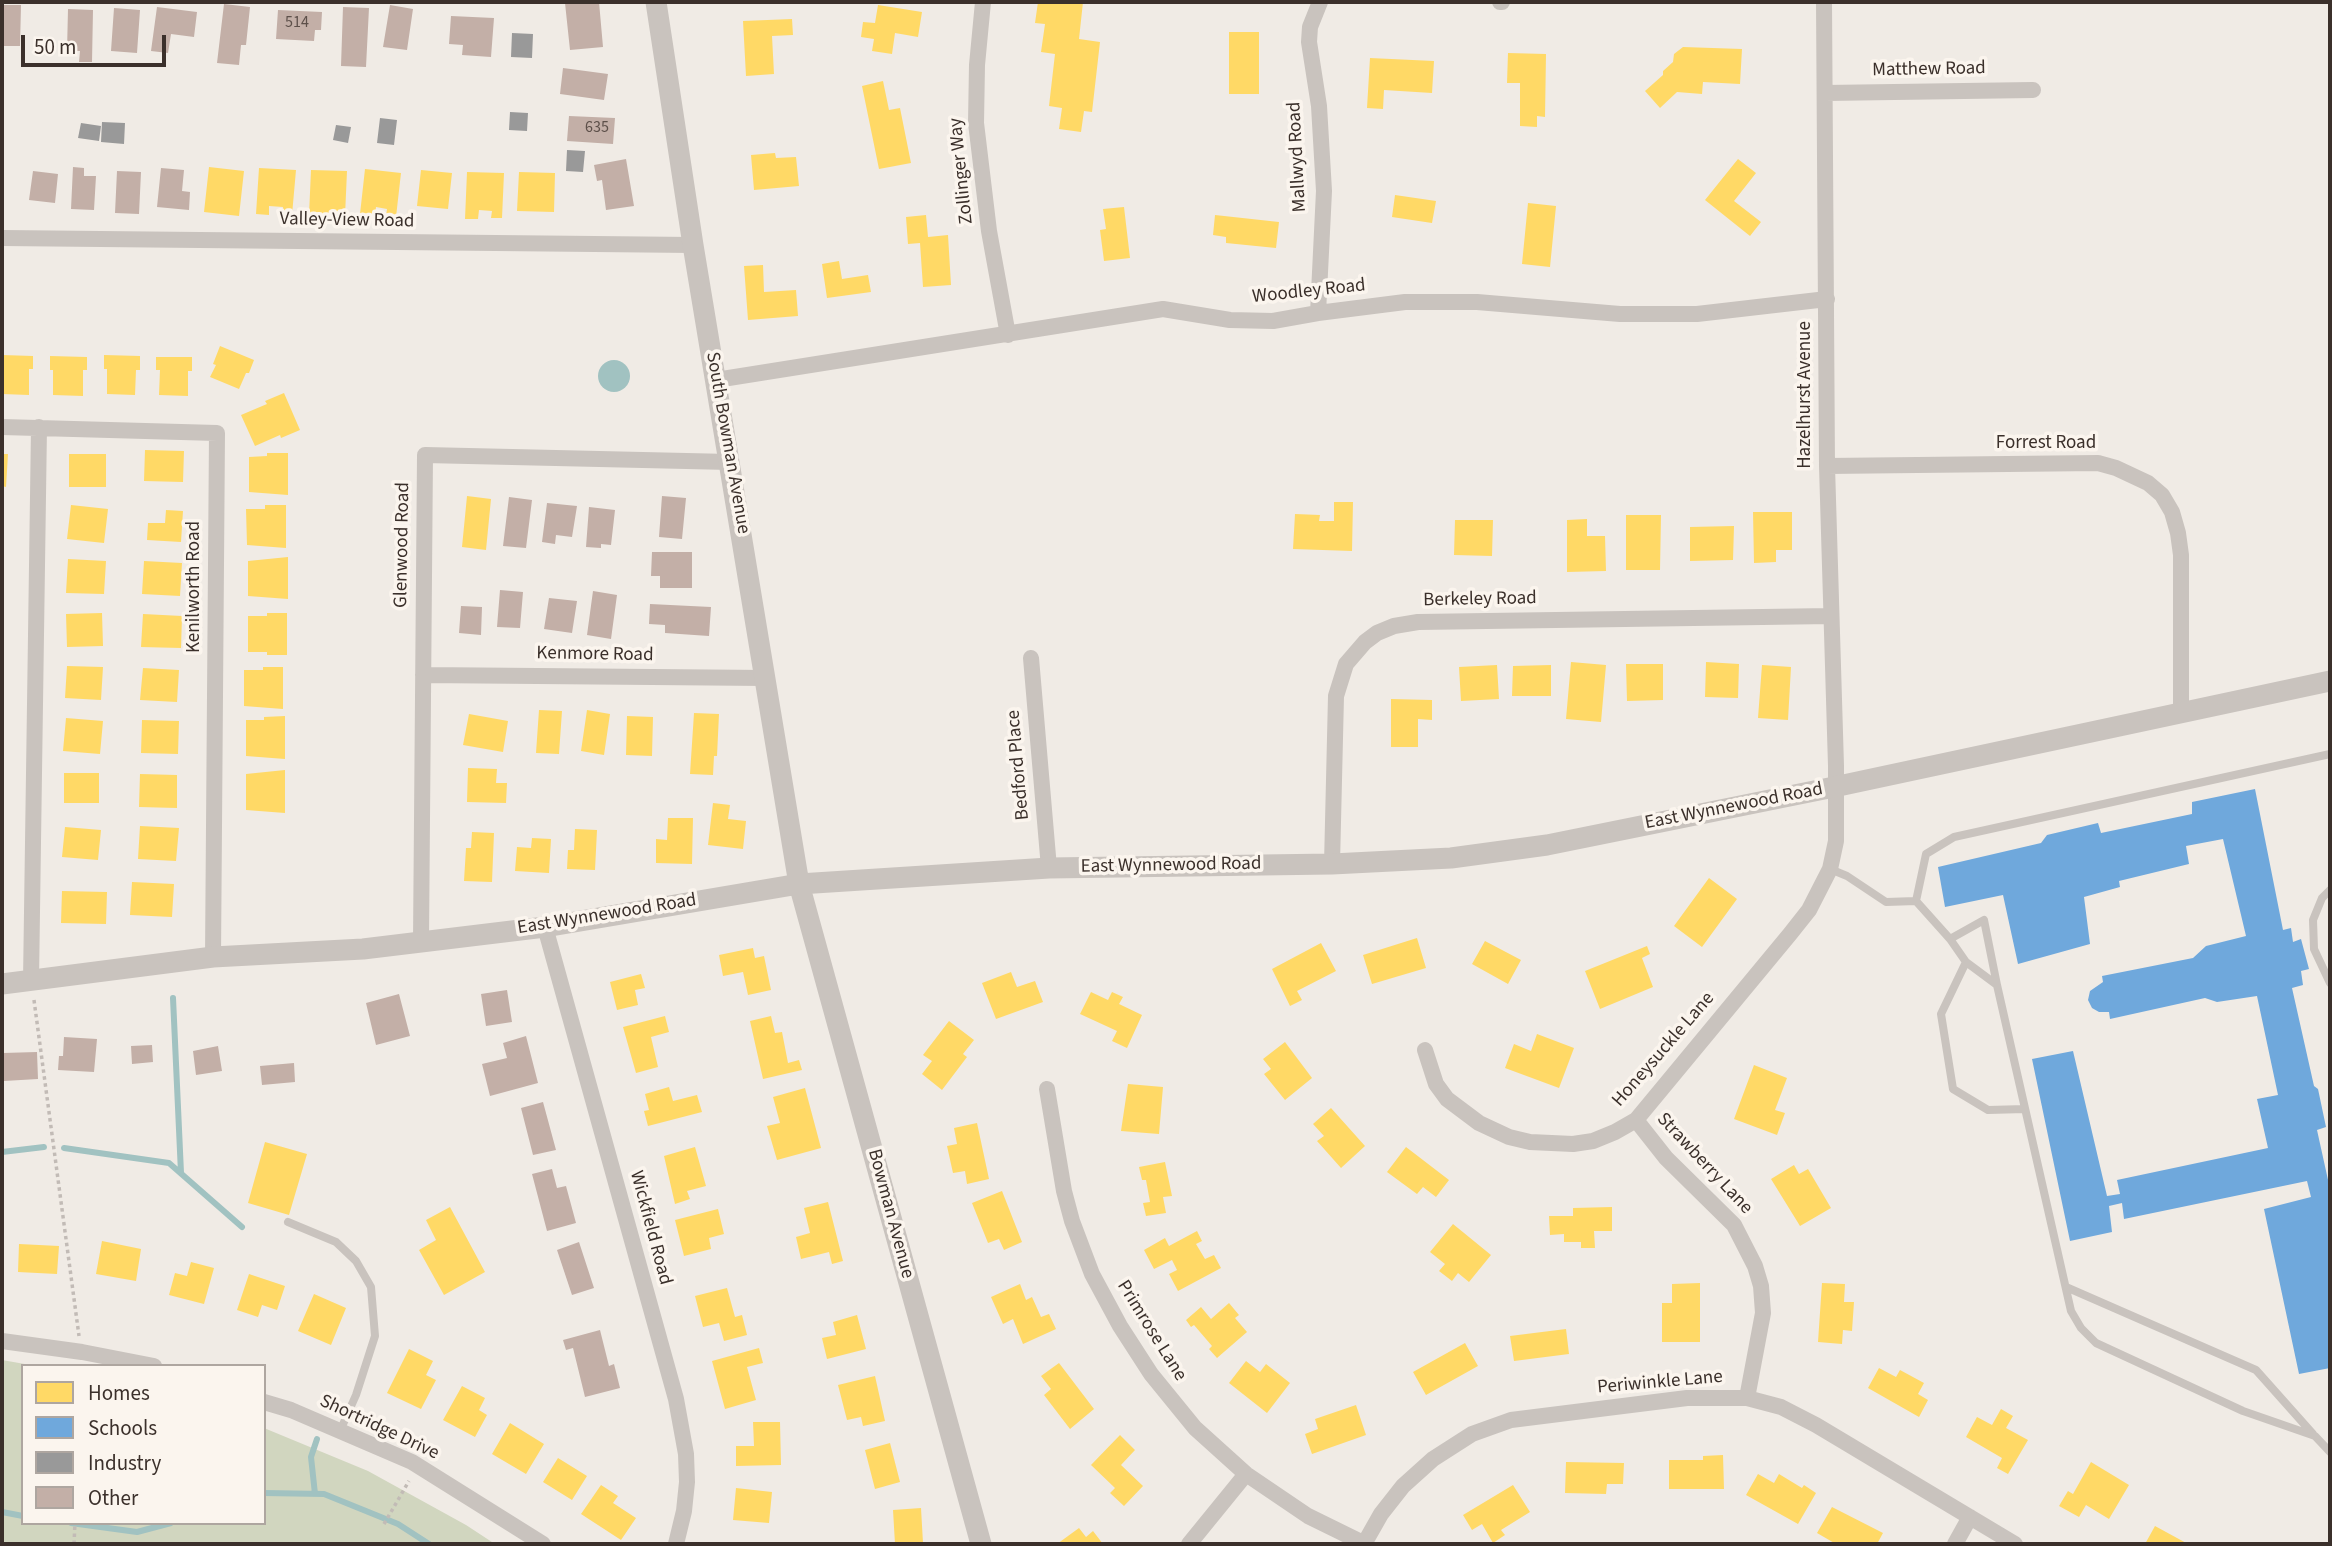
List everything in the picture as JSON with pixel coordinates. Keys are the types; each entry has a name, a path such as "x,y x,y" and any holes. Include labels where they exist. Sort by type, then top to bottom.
{"street":[{"name":"South Bowman Avenue","path":"656,2 692,245 799,884"},
{"name":"Zollinger Way","path":"983,2 977,65 976,124 989,231 1008,335"},
{"name":"Mallwyd Road","path":"1318,313 1324,191 1319,106 1309,42 1310,27 1320,2"},
{"name":"Hazelhurst Avenue","path":"1824,2 1827,466 1836,765 1834,787"},
{"name":"Matthew Road","path":"1825,93 2033,90"},
{"name":"Valley-View Road","path":"2,238 692,245"},
{"name":"Woodley Road","path":"716,380 1163,309 1230,320 1273,321 1405,302 1453,302 1620,314 1697,314 1827,299"},
{"name":"Kenilworth Road","path":"2,427 217,433 213,957"},
{"path":"31,981 38,427"},
{"name":"Glenwood Road","path":"421,940 425,455 730,462"},
{"name":"Forrest Road","path":"1827,466 2098,463 2148,483 2162,495 2172,512 2179,544 2181,712"},
{"name":"Berkeley Road","path":"1332,864 1336,696 1346,664 1365,642 1377,633 1394,626 1418,622 1831,615"},
{"name":"Bedford Place","path":"1031,657 1049,868"},
{"name":"Kenmore Road","path":"423,675 766,678"},
{"name":"East Wynnewood Road","path":"2,984 213,957 363,948 545,927 799,884 1049,868 1332,864 1451,858 1547,845 2330,681"},
{"name":"Honeysuckle Lane","path":"1425,1050 1436,1084 1447,1099 1479,1123 1509,1137 1530,1142 1573,1144 1593,1141 1636,1121 1809,910 1830,869 1836,841 1834,787"},
{"name":"Bowman Avenue","path":"799,884 981,1544"},
{"name":"Wickfield Road","path":"545,927 676,1399 686,1454 687,1482 684,1511 676,1544"},
{"name":"Primrose Lane","path":"1047,1089 1064,1191 1072,1222 1092,1274 1120,1326 1151,1374 1195,1428 1246,1474 1308,1516 1364,1544"},
{"name":"Strawberry Lane","path":"1636,1121 1666,1158 1734,1225 1755,1266 1761,1286 1763,1313 1747,1398"},
{"path":"2,1341 144,1364"},
{"name":"Periwinkle Lane","path":"1364,1544 1381,1514 1403,1486 1433,1459 1472,1434 1511,1420 1688,1398 1747,1398 1781,1407 1816,1425 2015,1544"},
{"name":"Shortridge Drive","path":"266,1403 340,1431 418,1466 544,1544"},
{"path":"1189,1544 1246,1474"},
{"path":"1955,1544 1970,1517"}],"lane":[{"path":"1916,901 1926,854 1954,837 2330,754"},
{"path":"1830,869 1847,876 1886,902 1916,901"},
{"path":"2330,890 2322,898 2313,920 2314,949 2330,983"},
{"path":"1916,901 1966,961 1997,985"},
{"path":"1950,939 1984,920 2071,1311 2081,1328 2096,1343 2243,1411 2315,1436"},
{"path":"1966,961 1941,1014 1953,1089 1988,1110 2025,1110"},
{"path":"288,1222 336,1241 356,1261 371,1287 375,1336 356,1395 340,1431"},
{"path":"2066,1287 2256,1370 2330,1452"}],"path":[{"path":"31,981 82,1352"},
{"path":"384,1524 418,1466"},
{"path":"74,1544 75,1525"}],"green space":[{"path":"2,1360 25,1364 21,1364 21,1525 266,1525 266,1429 368,1471 495,1544 2,1544"}],"water":[{"path":"614,360 625,365 630,376 625,387 614,392 603,387 598,376 603,365"}],"building: Homes":[{"path":"1038,2 1083,2 1079,39 1100,42 1092,112 1084,111 1081,132 1059,129 1062,108 1049,106 1055,54 1041,52 1045,24 1035,23"},
{"path":"878,5 922,12 918,37 895,33 892,54 872,51 874,39 861,37 863,22 875,23"},
{"path":"792,19 793,35 772,36 774,74 746,76 743,21"},
{"path":"1229,32 1259,32 1259,94 1229,94"},
{"path":"1683,47 1742,49 1740,84 1703,82 1702,94 1677,92 1660,108 1645,91 1663,75 1663,71 1673,62 1674,54"},
{"path":"1508,53 1546,54 1545,117 1537,116 1537,127 1520,126 1520,83 1507,83"},
{"path":"1370,58 1434,61 1432,93 1384,90 1383,109 1367,108"},
{"path":"883,81 889,110 900,108 911,163 879,169 862,86"},
{"path":"775,153 776,158 796,157 799,186 754,190 751,155"},
{"path":"1738,159 1756,173 1734,201 1761,222 1750,236 1705,200"},
{"path":"209,167 244,171 239,216 204,212"},
{"path":"259,168 296,170 292,215 282,215 283,207 269,206 269,215 256,214"},
{"path":"365,169 401,173 396,217 386,216 387,209 376,207 375,216 360,214"},
{"path":"311,170 347,171 345,216 309,215"},
{"path":"421,170 452,173 448,209 417,206"},
{"path":"467,172 504,173 502,218 491,218 492,211 479,210 478,219 465,219"},
{"path":"519,172 555,173 554,212 517,211"},
{"path":"1395,195 1436,201 1432,223 1392,217"},
{"path":"1528,203 1556,206 1550,267 1522,264"},
{"path":"1124,207 1130,258 1104,261 1100,230 1106,229 1103,209"},
{"path":"926,215 928,237 948,235 951,285 923,287 920,243 908,244 906,217"},
{"path":"1215,215 1279,222 1276,248 1226,243 1226,237 1213,235"},
{"path":"839,261 842,279 868,275 871,292 827,298 822,264"},
{"path":"763,265 764,292 796,290 798,316 748,320 744,266"},
{"path":"220,346 254,360 239,389 210,377"},
{"path":"2,355 33,356 33,369 29,369 29,395 2,394"},
{"path":"104,355 140,356 140,370 136,370 135,395 107,394"},
{"path":"50,356 87,357 87,370 83,370 83,396 53,395"},
{"path":"156,357 192,357 192,371 188,371 188,396 159,395 160,370 156,370"},
{"path":"284,393 300,430 255,446 241,415"},
{"path":"145,450 184,451 183,482 144,481"},
{"path":"267,453 288,453 288,495 249,492 249,457 267,456"},
{"path":"2,454 8,454 6,487 2,486"},
{"path":"69,454 106,454 106,487 69,487"},
{"path":"467,496 491,499 486,550 462,547"},
{"path":"1334,502 1353,502 1352,551 1293,549 1295,514 1320,515 1319,521 1334,521"},
{"path":"71,505 108,509 104,543 67,539"},
{"path":"265,505 286,505 286,548 247,545 246,509 265,509"},
{"path":"166,510 183,511 181,542 147,540 148,523 165,523"},
{"path":"1753,512 1792,512 1792,550 1776,550 1776,562 1754,563"},
{"path":"1626,515 1661,515 1660,570 1626,570"},
{"path":"1587,519 1587,536 1605,536 1606,571 1567,572 1567,520"},
{"path":"1455,520 1493,520 1492,556 1454,555"},
{"path":"1734,526 1733,560 1690,561 1690,527"},
{"path":"288,557 288,599 248,596 248,561"},
{"path":"68,559 106,561 104,594 66,593"},
{"path":"144,561 182,563 180,596 142,594"},
{"path":"102,613 103,646 67,647 66,614"},
{"path":"267,613 287,613 287,655 248,652 248,616 267,616"},
{"path":"143,614 182,616 181,648 141,647"},
{"path":"1571,662 1606,665 1601,722 1566,719"},
{"path":"1706,662 1739,664 1738,698 1705,697"},
{"path":"1626,664 1663,664 1663,700 1627,701"},
{"path":"1497,665 1499,699 1461,701 1459,667"},
{"path":"1551,665 1551,696 1512,696 1513,666"},
{"path":"1762,665 1791,667 1788,720 1758,718"},
{"path":"67,666 103,667 101,700 65,698"},
{"path":"263,667 283,667 283,709 244,706 244,670 263,670"},
{"path":"143,668 179,670 177,702 140,700"},
{"path":"1391,699 1432,700 1432,720 1418,719 1418,747 1391,747"},
{"path":"539,710 562,711 559,754 536,753"},
{"path":"587,710 610,714 604,755 581,751"},
{"path":"694,713 719,714 717,756 714,756 713,775 690,774"},
{"path":"469,714 508,721 503,752 463,745"},
{"path":"285,716 285,759 246,756 246,720"},
{"path":"627,716 653,717 652,756 626,755"},
{"path":"66,718 103,721 100,754 63,751"},
{"path":"142,720 179,721 178,754 141,753"},
{"path":"468,768 497,769 496,783 507,783 506,803 467,802"},
{"path":"285,770 285,813 246,810 246,774"},
{"path":"64,773 99,773 99,803 64,803"},
{"path":"140,774 177,775 177,808 139,807"},
{"path":"713,803 730,805 728,819 746,821 743,849 708,845"},
{"path":"668,818 693,818 692,864 656,863 656,839 667,840"},
{"path":"140,826 179,828 176,861 138,859"},
{"path":"65,827 101,830 98,860 62,857"},
{"path":"575,829 597,830 595,870 567,869 568,850 574,850"},
{"path":"472,832 494,833 492,882 464,881 466,848 471,848"},
{"path":"532,838 551,839 549,873 515,871 517,847 531,848"},
{"path":"1709,878 1737,899 1702,947 1674,926"},
{"path":"132,882 174,884 172,917 130,915"},
{"path":"62,891 107,892 106,924 61,923"},
{"path":"1417,938 1426,968 1372,984 1363,955"},
{"path":"1485,941 1521,960 1508,984 1472,964"},
{"path":"1321,943 1336,971 1297,991 1302,1000 1290,1006 1272,969"},
{"path":"1647,946 1650,954 1642,958 1653,987 1600,1009 1585,971"},
{"path":"753,948 755,958 764,956 771,990 748,995 743,972 723,976 719,955"},
{"path":"1011,972 1017,987 1035,981 1043,1002 996,1019 982,983"},
{"path":"641,974 645,988 635,990 638,1005 617,1010 610,982"},
{"path":"1091,992 1108,1000 1112,992 1123,997 1119,1004 1142,1015 1127,1048 1112,1041 1117,1031 1080,1014"},
{"path":"665,1016 669,1032 651,1037 658,1067 636,1073 623,1027"},
{"path":"771,1016 775,1033 782,1032 788,1063 799,1060 802,1070 763,1079 750,1021"},
{"path":"949,1021 974,1040 963,1054 967,1057 942,1090 922,1074 932,1061 923,1055"},
{"path":"1537,1034 1574,1048 1559,1088 1505,1068 1514,1044 1531,1051"},
{"path":"1285,1042 1312,1078 1285,1100 1264,1074 1271,1069 1263,1059"},
{"path":"1754,1065 1787,1078 1775,1110 1785,1113 1777,1135 1734,1119"},
{"path":"1128,1084 1163,1087 1159,1134 1121,1131"},
{"path":"669,1087 673,1101 697,1095 702,1112 648,1126 644,1111 649,1110 645,1094"},
{"path":"805,1088 821,1148 777,1160 767,1126 780,1123 773,1097"},
{"path":"1331,1108 1365,1146 1341,1168 1317,1141 1324,1136 1313,1124"},
{"path":"977,1123 989,1179 967,1184 965,1171 953,1173 947,1146 957,1144 954,1128"},
{"path":"265,1142 307,1154 289,1215 248,1203"},
{"path":"695,1147 706,1186 687,1191 690,1199 675,1204 664,1156"},
{"path":"1406,1147 1449,1180 1436,1197 1423,1187 1417,1194 1387,1172"},
{"path":"1165,1162 1172,1196 1163,1197 1166,1213 1146,1216 1143,1203 1150,1202 1146,1180 1142,1180 1139,1167"},
{"path":"1794,1165 1799,1174 1808,1169 1831,1208 1800,1226 1771,1179"},
{"path":"1002,1191 1022,1242 1004,1250 999,1239 988,1243 972,1203"},
{"path":"828,1202 843,1261 832,1264 829,1252 801,1259 796,1237 810,1233 804,1208"},
{"path":"450,1207 485,1272 444,1295 419,1250 436,1240 426,1220"},
{"path":"1612,1207 1612,1231 1594,1231 1595,1248 1581,1248 1581,1242 1564,1242 1564,1234 1550,1235 1549,1216 1573,1216 1573,1208"},
{"path":"718,1209 724,1234 709,1238 711,1249 684,1256 675,1220"},
{"path":"1453,1224 1491,1255 1469,1282 1458,1273 1452,1281 1439,1271 1445,1264 1430,1252"},
{"path":"1197,1231 1202,1241 1196,1244 1205,1259 1214,1255 1221,1268 1178,1291 1169,1274 1177,1270 1172,1260 1154,1269 1144,1250 1165,1238 1169,1246"},
{"path":"102,1241 141,1249 136,1281 96,1274"},
{"path":"19,1244 59,1246 57,1274 18,1272"},
{"path":"191,1262 214,1268 204,1304 169,1295 175,1273 187,1276"},
{"path":"249,1274 285,1286 277,1310 262,1305 258,1317 237,1310"},
{"path":"1700,1283 1700,1342 1662,1342 1662,1303 1672,1303 1672,1284"},
{"path":"1822,1283 1845,1284 1844,1302 1854,1302 1852,1331 1843,1330 1842,1344 1818,1342"},
{"path":"1020,1284 1026,1300 1032,1297 1041,1317 1049,1314 1056,1329 1023,1344 1013,1319 1003,1324 991,1297"},
{"path":"727,1288 735,1317 742,1315 747,1335 724,1341 719,1323 703,1327 695,1296"},
{"path":"314,1294 346,1308 331,1345 298,1331"},
{"path":"1229,1303 1239,1315 1235,1318 1247,1332 1217,1358 1209,1349 1212,1346 1194,1325 1191,1327 1186,1320 1201,1307 1211,1319"},
{"path":"857,1315 866,1349 827,1359 822,1338 836,1335 833,1322"},
{"path":"1566,1329 1569,1354 1514,1361 1510,1336"},
{"path":"1465,1343 1478,1366 1426,1395 1413,1372"},
{"path":"759,1348 763,1363 747,1367 756,1400 725,1409 712,1361"},
{"path":"409,1349 433,1361 426,1375 436,1380 421,1409 387,1393"},
{"path":"1246,1361 1260,1372 1266,1364 1290,1383 1267,1413 1229,1383"},
{"path":"1059,1363 1094,1409 1070,1429 1044,1395 1051,1389 1041,1376"},
{"path":"1879,1368 1896,1377 1900,1370 1924,1383 1918,1394 1928,1400 1919,1417 1868,1388"},
{"path":"875,1376 885,1421 863,1426 861,1417 847,1420 838,1385"},
{"path":"462,1386 485,1398 479,1410 487,1415 475,1437 443,1420"},
{"path":"1356,1405 1366,1435 1312,1454 1305,1434 1318,1429 1315,1419"},
{"path":"2001,1409 2013,1416 2006,1428 2028,1440 2008,1474 1997,1468 2002,1458 1966,1437 1977,1417 1992,1425"},
{"path":"753,1422 780,1422 781,1465 736,1466 736,1446 754,1446"},
{"path":"510,1423 544,1444 526,1474 492,1454"},
{"path":"1120,1435 1135,1450 1121,1465 1143,1486 1124,1506 1110,1493 1115,1488 1091,1465"},
{"path":"890,1443 900,1482 875,1489 865,1450"},
{"path":"1723,1455 1724,1489 1669,1489 1669,1460 1703,1460 1703,1456"},
{"path":"558,1458 587,1476 572,1500 543,1482"},
{"path":"1566,1462 1624,1463 1623,1484 1607,1484 1606,1494 1565,1493"},
{"path":"2091,1462 2129,1485 2109,1519 2086,1505 2079,1517 2059,1506 2068,1491 2073,1494"},
{"path":"1758,1474 1774,1483 1779,1474 1816,1493 1798,1524 1746,1495"},
{"path":"601,1485 618,1496 613,1503 636,1518 621,1540 581,1514"},
{"path":"1513,1485 1530,1512 1501,1530 1505,1535 1493,1543 1482,1524 1472,1530 1463,1515"},
{"path":"736,1488 772,1492 769,1523 733,1520"},
{"path":"1832,1507 1883,1533 1877,1544 1836,1544 1817,1533"},
{"path":"921,1508 923,1543 895,1544 893,1510"},
{"path":"2155,1526 2188,1544 2145,1544"},
{"path":"1079,1528 1086,1537 1093,1531 1103,1544 1057,1544"}],"building: Schools":[{"path":"2255,789 2283,930 2291,928 2293,942 2301,939 2309,969 2301,971 2303,985 2292,988 2326,1127 2317,1130 2330,1189 2330,1368 2299,1374 2264,1209 2311,1197 2307,1181 2124,1219 2122,1203 2109,1206 2112,1232 2070,1241 2032,1059 2073,1051 2107,1196 2120,1194 2117,1180 2268,1148 2257,1099 2278,1095 2257,996 2217,1002 2205,998 2110,1019 2109,1012 2099,1012 2092,1008 2088,1000 2090,991 2103,982 2102,976 2193,958 2206,946 2246,936 2223,839 2186,846 2189,864 2119,881 2120,887 2084,897 2090,944 2018,964 2003,895 1945,907 1938,867 2041,843 2047,835 2098,823 2101,833 2192,814 2192,802"}],"building: Industry":[{"path":"512,33 533,34 532,58 511,57"},
{"path":"510,112 528,113 527,131 509,130"},
{"path":"380,118 397,120 394,145 377,143"},
{"path":"102,122 125,123 124,144 101,142"},
{"path":"81,123 101,126 99,141 78,138"},
{"path":"336,125 351,127 348,143 333,140"},
{"path":"567,150 585,151 583,172 566,171"}],"building: Other":[{"path":"599,2 603,47 570,50 565,3"},
{"path":"224,4 250,7 246,45 241,45 239,65 217,63"},
{"path":"2,5 21,5 20,46 2,46"},
{"path":"390,5 413,9 407,50 383,47"},
{"path":"157,7 197,12 194,37 171,34 168,53 151,51"},
{"path":"343,7 369,8 366,67 341,66"},
{"path":"114,8 140,10 137,53 111,51"},
{"path":"68,9 93,10 92,62 79,62 80,51 67,51"},
{"path":"278,10 322,12 321,30 315,30 314,41 276,39"},
{"path":"451,16 494,18 491,57 462,55 463,45 449,44"},
{"path":"563,68 608,74 604,100 560,94"},
{"path":"569,116 615,118 613,144 567,141"},
{"path":"626,159 634,206 606,210 602,180 597,181 594,165"},
{"path":"73,167 84,168 84,176 96,176 94,210 71,209"},
{"path":"161,168 184,170 182,191 190,192 189,210 157,207"},
{"path":"33,171 58,174 55,203 29,200"},
{"path":"117,171 141,172 139,214 115,213"},
{"path":"662,496 686,498 682,539 659,537"},
{"path":"509,497 532,500 526,548 503,546"},
{"path":"547,503 577,506 572,537 556,535 555,544 542,542"},
{"path":"589,507 615,510 611,545 601,544 601,548 586,547"},
{"path":"652,552 692,552 692,588 660,588 660,576 651,576"},
{"path":"500,590 523,592 520,628 497,627"},
{"path":"593,591 617,595 611,639 587,635"},
{"path":"549,598 577,601 572,633 544,629"},
{"path":"650,604 711,607 709,636 665,633 665,625 649,624"},
{"path":"461,606 482,607 481,635 459,633"},
{"path":"507,990 512,1022 486,1026 481,994"},
{"path":"399,994 410,1036 376,1045 366,1003"},
{"path":"526,1036 538,1083 490,1096 482,1064 507,1058 503,1043"},
{"path":"64,1037 97,1039 94,1072 58,1070 59,1056 63,1056"},
{"path":"152,1045 153,1062 132,1064 131,1046"},
{"path":"218,1046 222,1071 196,1075 193,1051"},
{"path":"37,1052 38,1079 4,1081 3,1053"},
{"path":"294,1063 295,1082 262,1085 260,1066"},
{"path":"543,1102 556,1150 533,1155 521,1108"},
{"path":"552,1169 557,1188 566,1186 576,1223 547,1231 532,1174"},
{"path":"579,1242 594,1288 572,1295 557,1250"},
{"path":"600,1330 609,1366 614,1364 620,1388 585,1397 573,1348 566,1350 563,1340"}],"waterway":[{"path":"173,998 181,1173"},
{"path":"2,1152 44,1147"},
{"path":"64,1148 169,1163 242,1227"},
{"path":"315,1494 311,1457 317,1439"},
{"path":"266,1493 324,1494 398,1524 429,1544"},
{"path":"2,1512 21,1516"},
{"path":"86,1525 137,1532 163,1525"}]}
